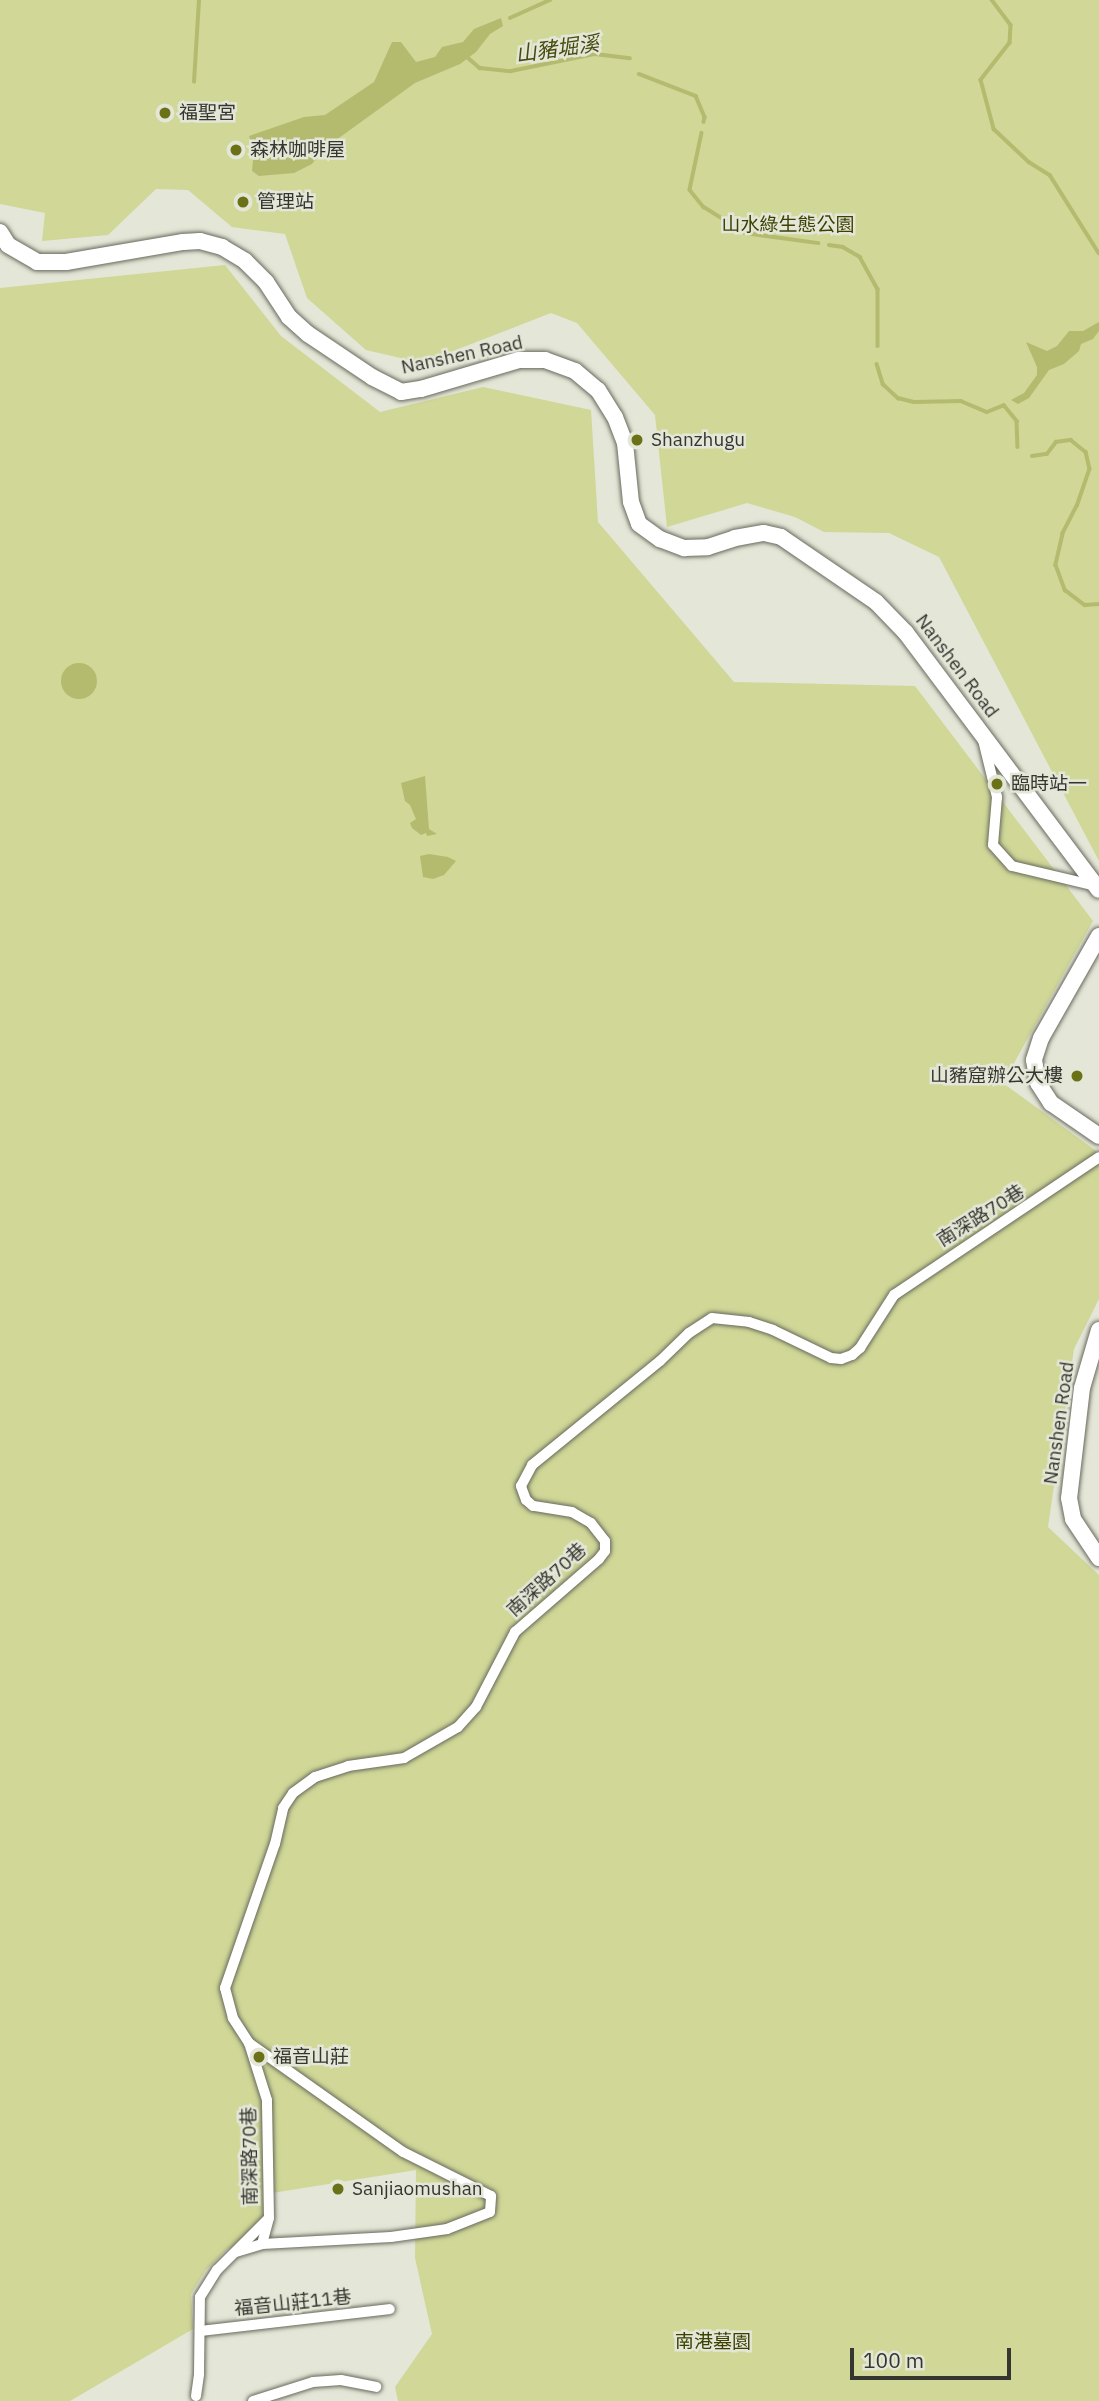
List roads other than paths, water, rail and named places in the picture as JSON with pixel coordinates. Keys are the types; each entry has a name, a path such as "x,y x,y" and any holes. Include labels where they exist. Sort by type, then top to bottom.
{"main road":[{"name":"Nanshen Road","path":"0,232 8,245 37,262 66,262 183,242 200,241 222,247 246,261 266,282 289,317 308,334 372,377 401,392 421,389 519,360 545,360 575,371 598,390 615,417 625,443 631,502 639,524 660,539 684,548 708,547 735,538 764,533 781,537 892,615 1098,888"},
{"path":"1099,936 1041,1038 1034,1060 1038,1083 1051,1103 1099,1136"},
{"name":"Nanshen Road","path":"1099,1330 1082,1388 1069,1498 1073,1519 1099,1558"}],"street":[{"path":"981,734 997,797 993,845 1012,866 1098,888"},
{"name":"南深路70巷","path":"262,2244 268,2218 267,2101 249,2043 233,2018 225,1988 275,1844 287,1801 315,1777 348,1766 404,1758 458,1727 476,1707 515,1632 591,1567 605,1551 600,1533 583,1517 533,1506 526,1500 521,1486 532,1465 660,1361 689,1332 712,1318 761,1326 831,1358 841,1359 852,1355 860,1348 894,1295 1099,1157"},
{"path":"236,2252 262,2244 391,2237 447,2230 490,2212 491,2196 403,2152 249,2043"},
{"path":"195,2399 201,2331 200,2297 216,2270 268,2218"},
{"name":"福音山莊11巷","path":"201,2331 390,2309"},
{"path":"253,2401 313,2382 341,2380 376,2386"}],"waterway":[{"path":"194,82 199,0"},
{"name":"山豬堀溪","path":"510,18 550,0"},
{"path":"992,0 1011,25 1010,43 981,80 994,129 1029,162 1050,175 1099,253"},
{"name":"山豬堀溪","path":"465,55 480,68 511,71 595,54 630,58"},
{"name":"山豬堀溪","path":"639,74 696,96 705,117 704,122"},
{"name":"山豬堀溪","path":"702,133 690,190 704,207 723,219"},
{"name":"山豬堀溪","path":"732,225 745,233 818,243"},
{"name":"山豬堀溪","path":"829,245 843,247 860,257 878,289 878,346"},
{"name":"山豬堀溪","path":"877,364 883,384 898,398 914,402 961,401 987,412 1004,405 1017,421 1018,447"},
{"name":"山豬堀溪","path":"1032,456 1047,454 1056,442 1071,440 1086,452 1090,469 1077,506 1063,534 1056,565 1065,590 1085,605 1099,604"}],"place":[{"name":"福聖宮","path":"165,113"},
{"name":"森林咖啡屋","path":"236,150"},
{"name":"管理站","path":"243,202"},
{"name":"Shanzhugu","path":"637,440"},
{"name":"臨時站一","path":"997,784"},
{"name":"山豬窟辦公大樓","path":"1077,1076"},
{"name":"福音山莊","path":"259,2057"},
{"name":"Sanjiaomushan","path":"338,2189"}],"park label":[{"name":"山水綠生態公園","path":"788,225"},
{"name":"南港墓園","path":"713,2342"}]}
